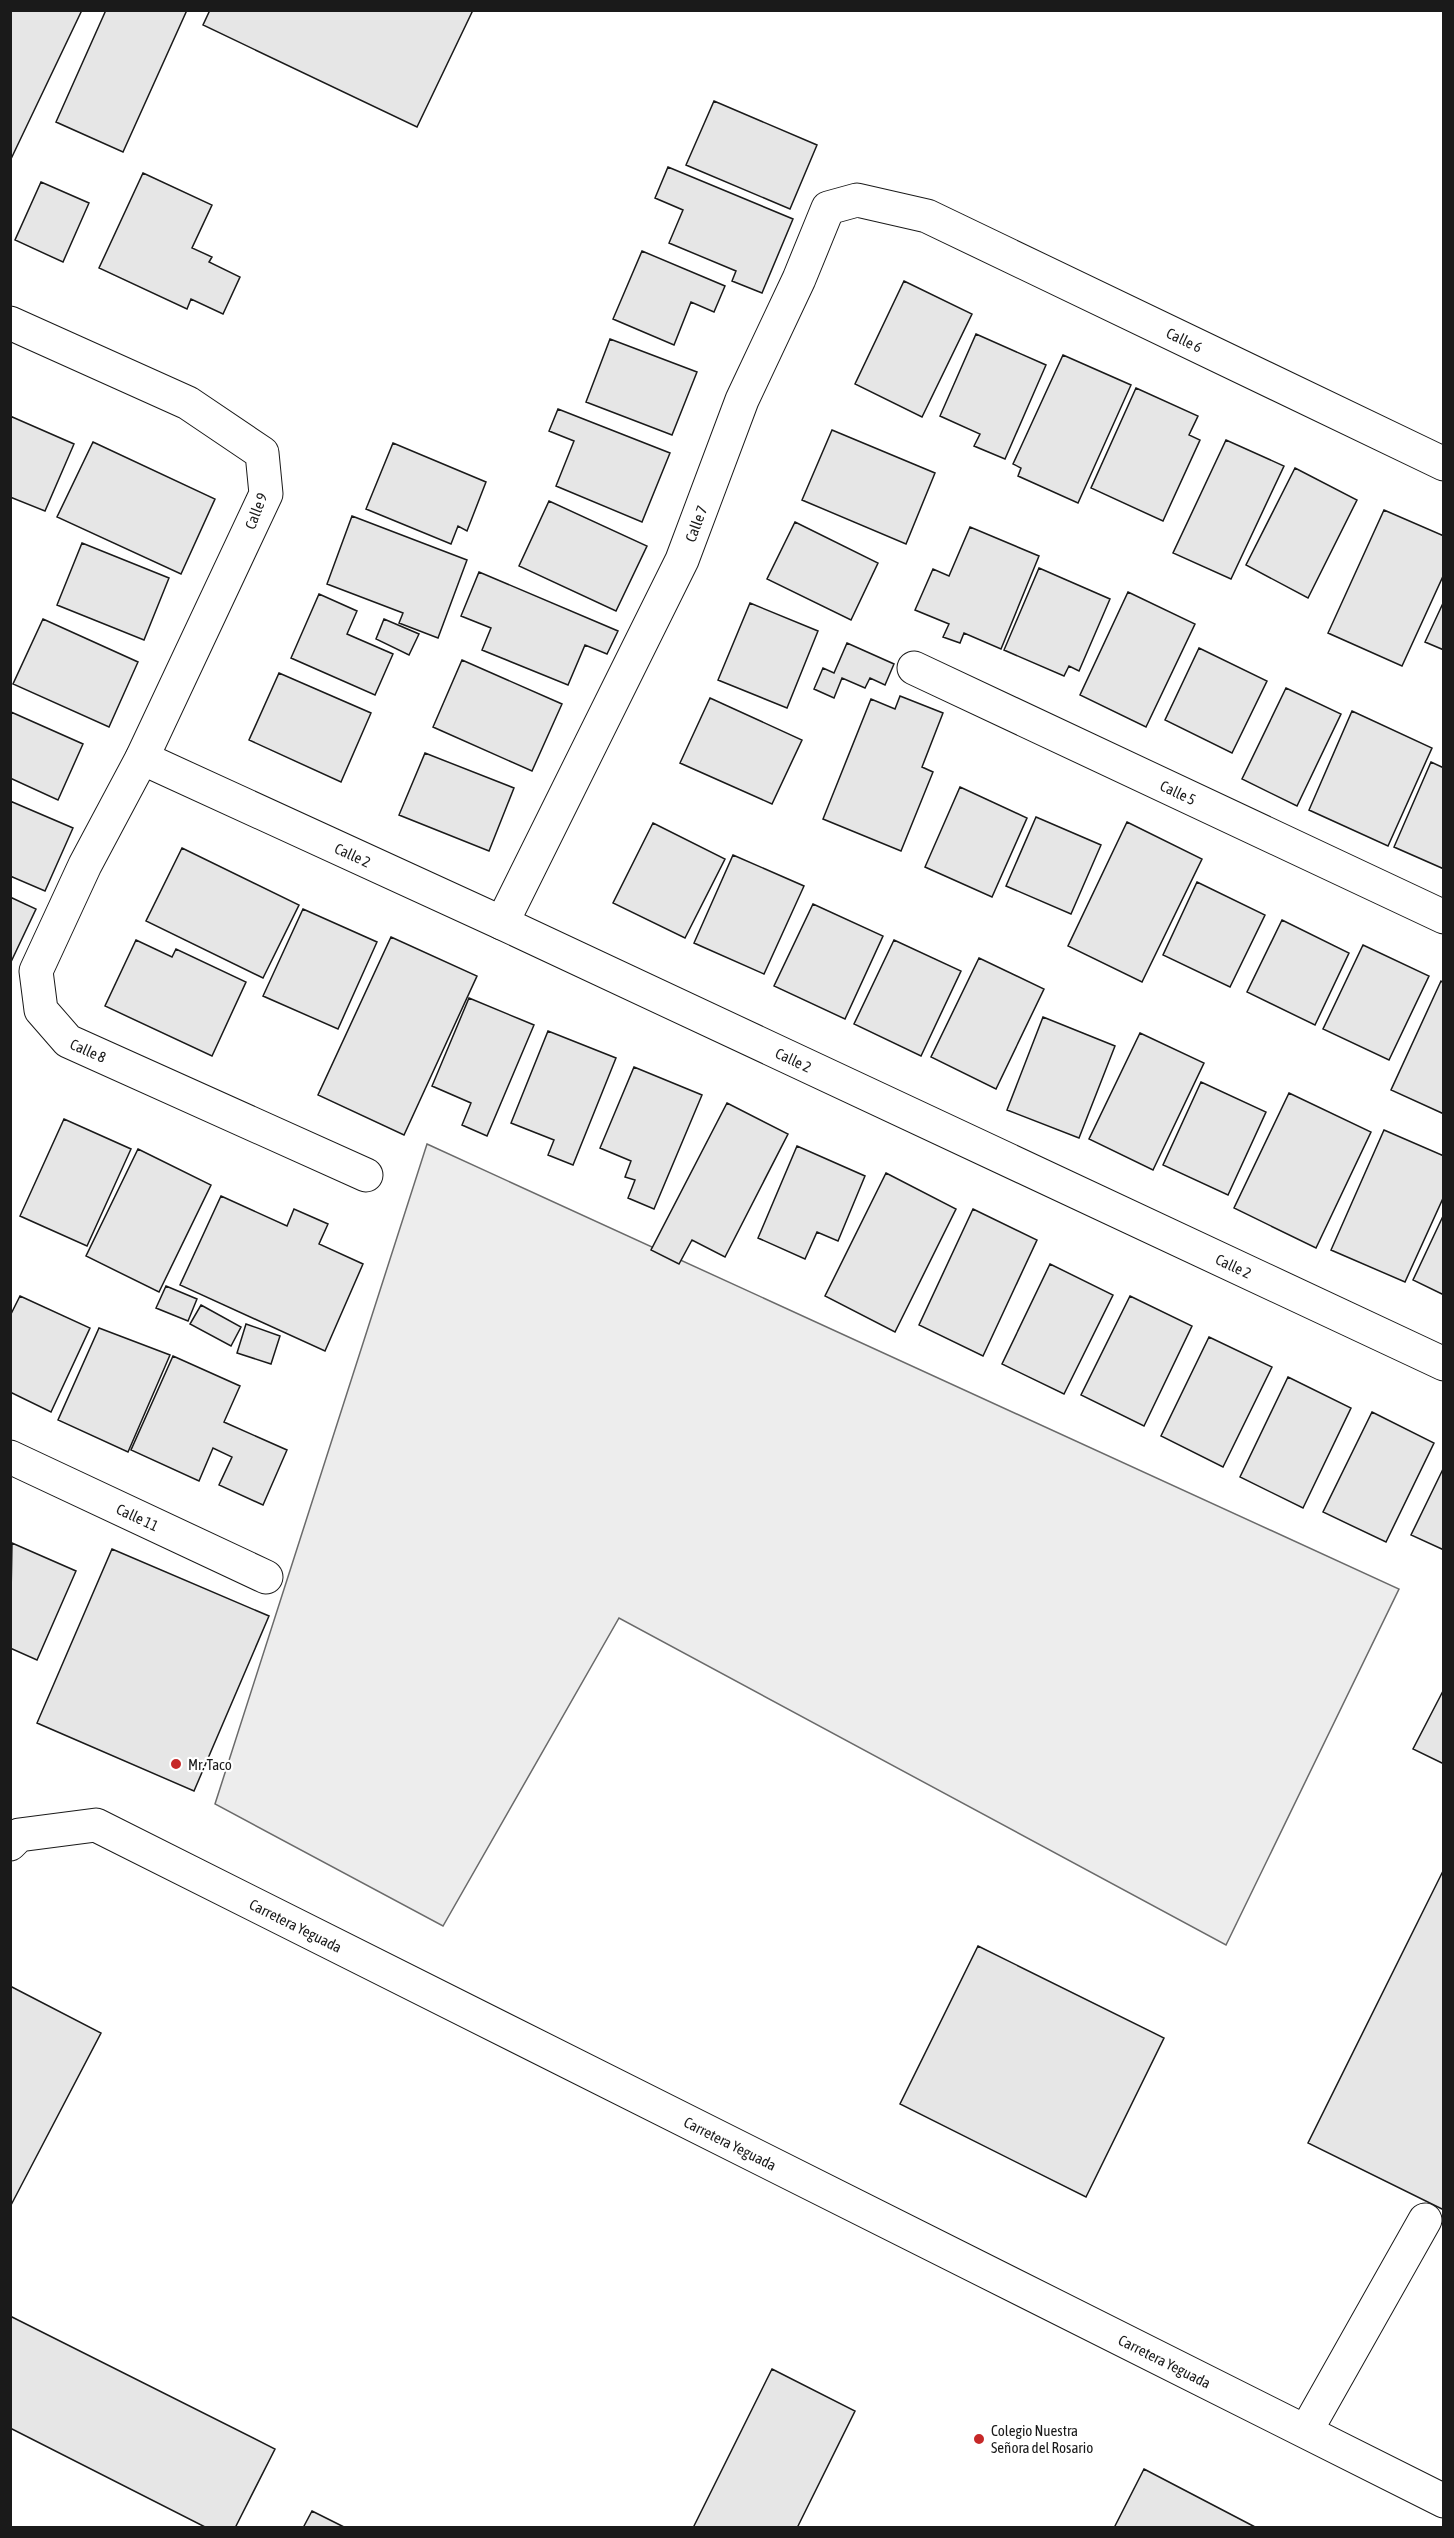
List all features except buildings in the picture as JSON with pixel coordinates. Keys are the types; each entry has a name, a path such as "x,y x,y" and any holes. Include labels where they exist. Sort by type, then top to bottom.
{"street":[{"name":"Calle 7","path":"502,923 682,560 742,400 799,279 828,208 857,200 927,216"},
{"name":"Calle 6","path":"927,216 1443,464"},
{"name":"Calle 9","path":"10,323 188,403 262,453 266,494 142,758"},
{"name":"Calle 5","path":"914,668 1443,917"},
{"name":"Calle 2","path":"142,758 502,923 1443,1364"},
{"name":"Calle 8","path":"142,758 85,866 36,971 41,1010 68,1041 366,1175"},
{"name":"Calle 11","path":"10,1457 266,1576"},
{"name":"Carretera Yeguada","path":"13,1834 96,1825 1443,2501"},
{"path":"1306,2431 1425,2220"}],"shaded area":[{"path":"427,1144 1399,1589 1226,1945 619,1618 443,1926 215,1804"}],"place":[{"name":"Mr. Taco","path":"176,1764"},
{"name":"Colegio Nuestra Señora del Rosario","path":"979,2439"}]}
